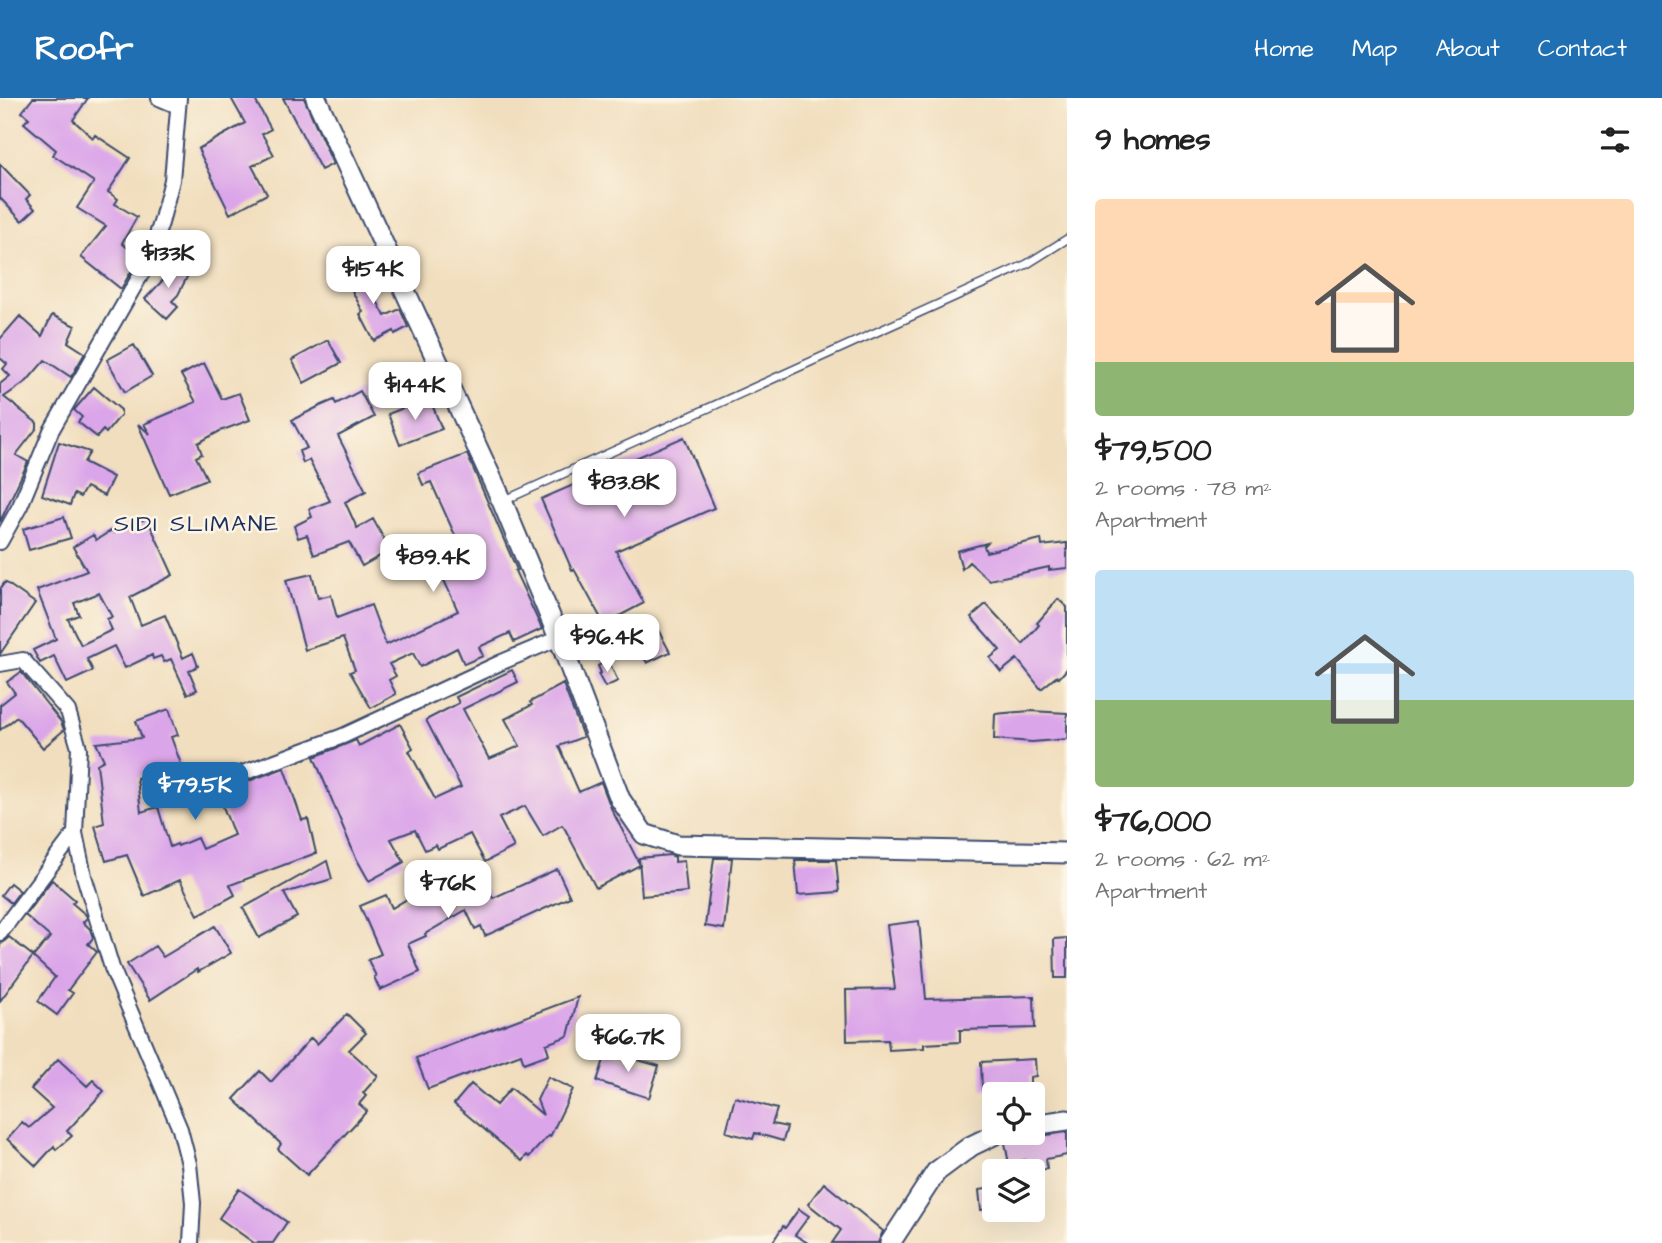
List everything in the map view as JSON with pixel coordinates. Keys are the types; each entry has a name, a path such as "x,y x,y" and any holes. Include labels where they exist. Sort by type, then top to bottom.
{"main road":[{"path":"316,98 502,501 559,638 620,799 644,834 678,845 1067,853"},
{"path":"1045,1123 1067,1120"},
{"path":"890,1243 936,1172 982,1141"}],"street":[{"path":"0,542 20,506 51,430 147,264 172,180 179,102 159,98"},
{"path":"235,776 343,736 559,638"},
{"path":"0,664 23,660 68,711 79,748 75,833 84,876 112,968 180,1129 189,1164 193,1203 191,1243"},
{"path":"0,933 75,833"}],"lane":[{"path":"502,501 1027,264 1067,239"}],"building":[{"path":"33,98 88,98 73,120 93,138 95,135 130,158 108,192 118,199 115,204 137,217 122,243 139,258 121,289 81,257 106,226 77,208 94,182 53,155 56,150 24,123 29,118 22,112"},
{"path":"231,98 254,98 271,129 262,134 274,155 252,166 267,194 230,214 198,149 245,123"},
{"path":"283,98 304,98 333,164 321,170"},
{"path":"0,164 30,195 26,199 35,209 22,221 0,198"},
{"path":"168,261 189,273 172,301 178,307 167,319 145,299 166,277 161,274"},
{"path":"362,263 373,284 369,286 385,316 400,309 408,327 374,341 343,273"},
{"path":"52,315 75,326 68,342 85,353 71,377 45,360 27,381 4,397 37,423 37,428 16,455 28,462 0,522 0,384 10,376 3,369 7,364 0,358 0,339 20,316 42,336"},
{"path":"328,340 341,363 304,383 292,360"},
{"path":"134,345 152,376 125,392 107,360"},
{"path":"204,363 222,399 239,393 250,420 198,443 202,454 196,457 207,479 169,494 138,424 150,434 144,424 196,402 181,375"},
{"path":"94,387 121,410 121,415 106,433 103,430 97,437 78,422 82,417 74,410"},
{"path":"360,391 374,417 338,436 366,491 345,502 357,528 373,519 390,550 362,566 349,542 314,555 307,535 298,538 294,526 312,517 309,509 330,501 309,460 303,463 299,451 307,448 292,420 334,400 336,404"},
{"path":"421,401 422,405 431,402 442,429 400,445 388,414"},
{"path":"684,437 714,508 616,551 644,603 604,624 574,569 572,570 541,499"},
{"path":"59,442 90,452 84,462 113,477 104,496 86,487 80,497 74,494 70,505 42,495"},
{"path":"467,454 542,629 514,642 510,633 479,647 483,656 464,664 457,648 420,667 413,653 389,664 396,676 389,680 396,694 371,708 350,672 355,670 343,638 305,650 286,580 312,574 318,598 331,595 337,618 371,605 386,645 458,611 433,556 459,544 431,482 423,485 418,473"},
{"path":"64,517 71,538 29,550 23,529"},
{"path":"147,518 173,575 130,597 141,625 165,615 183,658 193,653 198,666 189,671 197,690 187,694 171,659 164,662 161,656 153,659 152,655 125,668 114,646 87,659 93,671 67,683 54,656 40,663 33,650 56,639 37,590 87,571 73,547 93,535 96,540 112,530 114,533","holes":["99,593 112,617 107,619 112,630 81,645 68,619 79,615 74,603"]},
{"path":"1041,539 1042,546 1067,543 1067,568 1049,570 1049,567 989,580 969,562 962,569 957,551 987,543 984,546 986,552"},
{"path":"5,582 35,603 0,654 0,589"},
{"path":"1058,599 1067,607 1067,669 1059,678 1057,676 1041,689 1017,659 1001,672 990,658 1000,650 971,617 986,604 1023,644"},
{"path":"656,626 670,652 647,663 634,637"},
{"path":"608,660 618,681 605,687 598,674 601,673 598,666"},
{"path":"512,670 518,682 463,709 489,759 520,746 505,719 563,684 583,737 559,746 579,792 601,782 640,865 596,888 562,825 543,836 525,806 499,818 514,847 485,862 470,834 438,849 436,845 425,850 415,830 391,839 404,862 369,881 355,856 314,757 356,740 359,746 400,724 413,748 409,751 435,799 461,787 426,720 459,703 456,697"},
{"path":"21,672 61,722 64,730 43,748 17,717 0,730 0,705 15,693 7,682"},
{"path":"169,709 178,735 171,737 181,764 137,778 141,812 158,807 170,847 197,838 202,849 234,835 215,786 227,781 238,785 284,768 302,820 308,819 316,853 230,885 235,895 198,915 180,880 144,896 127,855 106,861 95,826 104,823 97,764 104,760 96,743 142,738 136,721"},
{"path":"1030,711 1067,713 1067,739 1032,742 994,739 995,714"},
{"path":"670,855 675,857 675,862 684,861 687,892 642,896 639,858"},
{"path":"714,858 732,858 724,929 705,926"},
{"path":"795,860 836,860 839,892 798,895"},
{"path":"327,861 332,879 284,893 297,917 259,938 243,908"},
{"path":"557,869 570,897 485,936 481,926 475,929 466,910 425,934 426,936 408,944 420,972 380,990 368,960 381,954 360,906 386,895 392,908 437,881 451,906 488,889 493,898"},
{"path":"52,880 75,900 72,903 86,915 87,918 83,922 90,929 93,938 88,944 97,952 68,990 73,993 57,1015 38,1001 55,977 33,957 50,937 25,915"},
{"path":"10,883 20,891 11,903 1,895"},
{"path":"919,921 926,999 1034,996 1035,1028 960,1030 960,1042 924,1044 924,1048 889,1050 888,1040 847,1041 846,990 895,989 887,925"},
{"path":"215,926 231,953 198,972 197,969 150,1000 127,964 155,946 163,957"},
{"path":"9,937 33,956 0,1001 0,945"},
{"path":"1067,938 1067,978 1055,978 1054,939"},
{"path":"578,997 568,1036 546,1044 549,1054 524,1063 521,1054 428,1089 416,1058"},
{"path":"347,1014 366,1033 349,1050 378,1076 363,1093 366,1096 359,1104 367,1111 307,1175 278,1149 281,1144 234,1099 260,1071 271,1082 311,1038 317,1044"},
{"path":"607,1051 659,1066 649,1098 597,1081"},
{"path":"58,1059 87,1086 93,1080 104,1091 67,1131 72,1136 56,1150 54,1146 36,1166 7,1139 22,1122 29,1128 52,1108 31,1089"},
{"path":"1035,1059 1036,1076 1030,1077 1030,1082 982,1082 982,1090 981,1062"},
{"path":"548,1077 573,1089 550,1137 522,1161 454,1104 471,1084 496,1105 511,1088 543,1115 537,1100"},
{"path":"735,1097 777,1109 772,1124 787,1127 783,1141 755,1133 753,1139 726,1132"},
{"path":"1067,1132 1067,1155 1046,1159 1045,1169 1045,1159 1008,1159 1005,1145 1045,1145 1045,1135"},
{"path":"824,1183 883,1231 878,1243 832,1243 841,1230 808,1204"},
{"path":"239,1189 287,1222 273,1243 254,1243 219,1218"},
{"path":"979,1190 982,1190 982,1210 981,1210"},
{"path":"799,1209 809,1216 795,1235 808,1243 772,1243 783,1226 785,1228"}],"district":[{"name":"SIDI SLIMANE","path":"197,524"}]}
